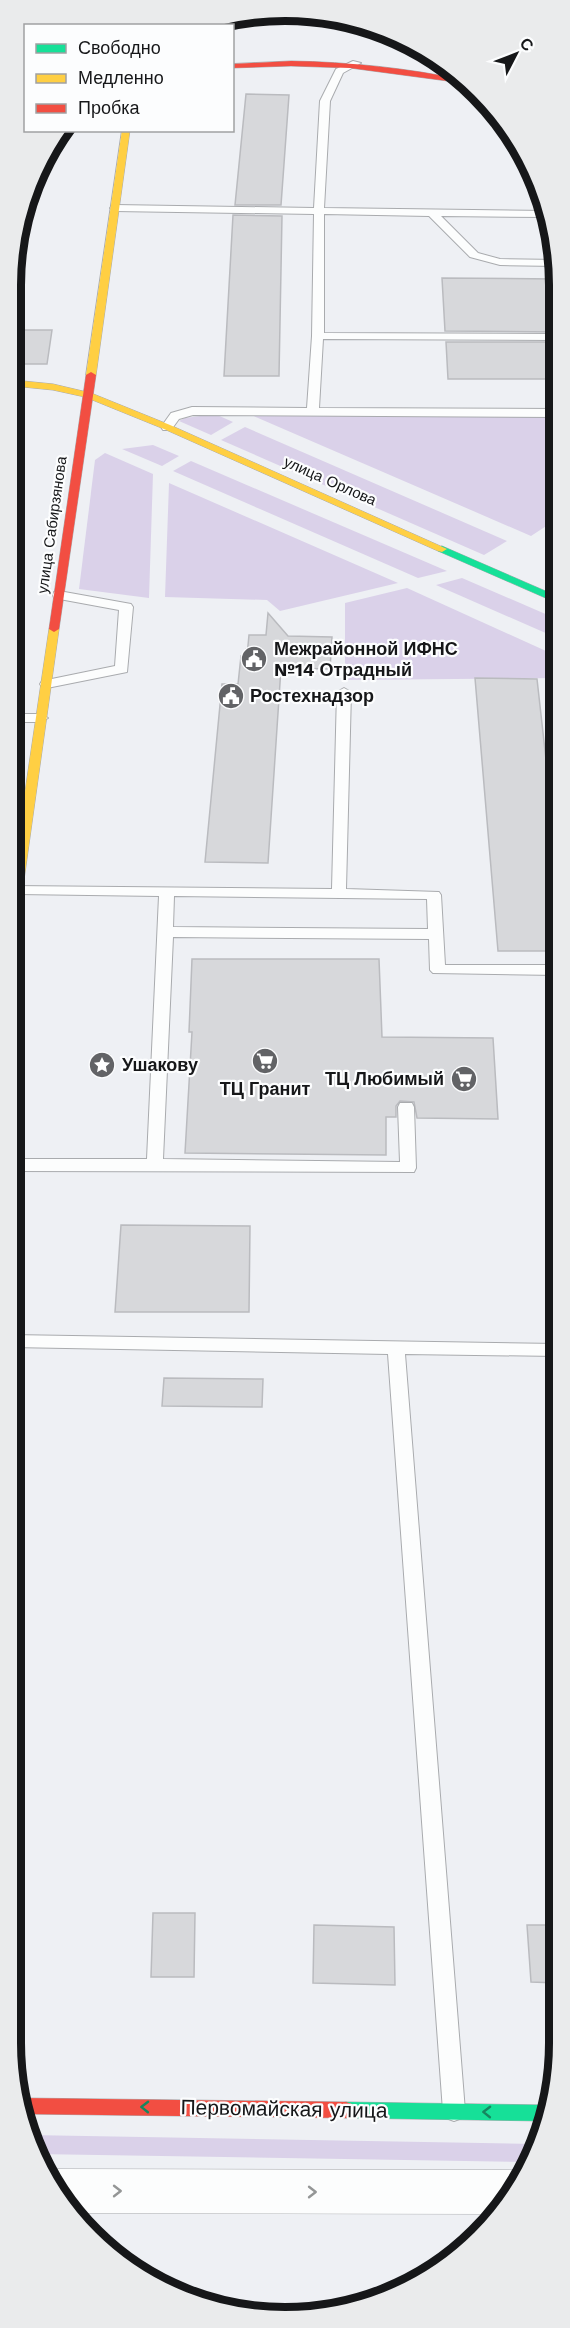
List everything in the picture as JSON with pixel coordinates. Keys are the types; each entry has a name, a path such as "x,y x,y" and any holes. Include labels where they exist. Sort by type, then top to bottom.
{"street":[{"path":"234,66 273,62 356,63 393,66 450,79"},
{"name":"улица Сабирзянова","path":"21,867 126,132"},
{"name":"улица Орлова","path":"21,384 53,387 88,395 167,427 549,596"},
{"name":"Первомайская улица","path":"29,2106 539,2113"},
{"path":"66,2191 503,2192"}],"lane":[{"path":"313,410 318,336 319,211 325,102 339,71 356,63"},
{"path":"115,208 539,214"},
{"path":"432,213 474,255 500,262 548,263"},
{"path":"318,336 549,337"},
{"path":"167,427 175,416 192,411 549,413"},
{"path":"46,684 122,669 126,607 59,595"},
{"path":"339,893 344,692"},
{"path":"21,718 41,718"},
{"path":"21,802 30,802"},
{"path":"21,889 434,895 438,970 549,970"},
{"path":"155,1165 166,891"},
{"path":"165,932 436,934"},
{"path":"21,1165 408,1168 406,1107"},
{"path":"21,1341 549,1350"},
{"path":"396,1347 454,2111"}],"shaded area":[{"path":"215,414 233,422 211,435 179,421 185,418"},
{"path":"249,414 549,416 549,524 531,536"},
{"path":"245,427 507,541 484,555 221,440"},
{"path":"153,445 179,456 162,466 122,449"},
{"path":"105,453 153,474 149,598 79,589 95,460"},
{"path":"191,461 447,571 418,578 173,471"},
{"path":"169,483 398,583 280,611 267,600 165,597"},
{"path":"462,578 549,616 549,634 436,585"},
{"path":"407,588 549,652 549,678 345,680 345,603"},
{"path":"38,2135 529,2144 521,2162 45,2154"}],"building":[{"path":"246,94 289,95 281,205 235,205"},
{"path":"233,215 282,216 279,376 224,376"},
{"path":"442,278 549,279 549,332 445,331"},
{"path":"21,330 52,330 47,364 21,364"},
{"path":"446,342 549,342 549,379 448,379"},
{"path":"268,613 288,636 332,637 330,669 281,668 268,863 205,862 222,684 238,684 241,656 247,656 249,635 266,635"},
{"path":"475,678 537,679 549,786 549,951 498,951"},
{"path":"192,959 379,959 382,1037 493,1038 498,1119 417,1118 414,1102 400,1101 396,1106 396,1117 386,1117 386,1155 185,1153 192,1032 189,1032"},
{"path":"121,1225 250,1226 249,1312 115,1312"},
{"path":"164,1378 263,1379 262,1407 162,1406"},
{"path":"153,1913 195,1913 194,1977 151,1977"},
{"path":"314,1925 394,1927 395,1985 313,1983"},
{"path":"527,1925 549,1925 549,1983 531,1982"}],"traffic: fast":[{"path":"442,549 549,596"},
{"path":"346,2110 539,2113"}],"traffic: slow":[{"path":"91,375 126,132"},
{"path":"21,384 53,387 88,395 167,427 442,549"},
{"path":"21,860 54,629"}],"traffic: jam":[{"path":"234,66 321,64 379,68 450,80"},
{"path":"54,629 91,375"},
{"path":"29,2106 346,2110"}],"place":[{"name":"Межрайонной ИФНС №14 Отрадный","path":"254,659"},
{"name":"Ростехнадзор","path":"231,696"},
{"name":"ТЦ Гранит","path":"265,1061"},
{"name":"Ушакову","path":"102,1065"},
{"name":"ТЦ Любимый","path":"464,1079"}]}
